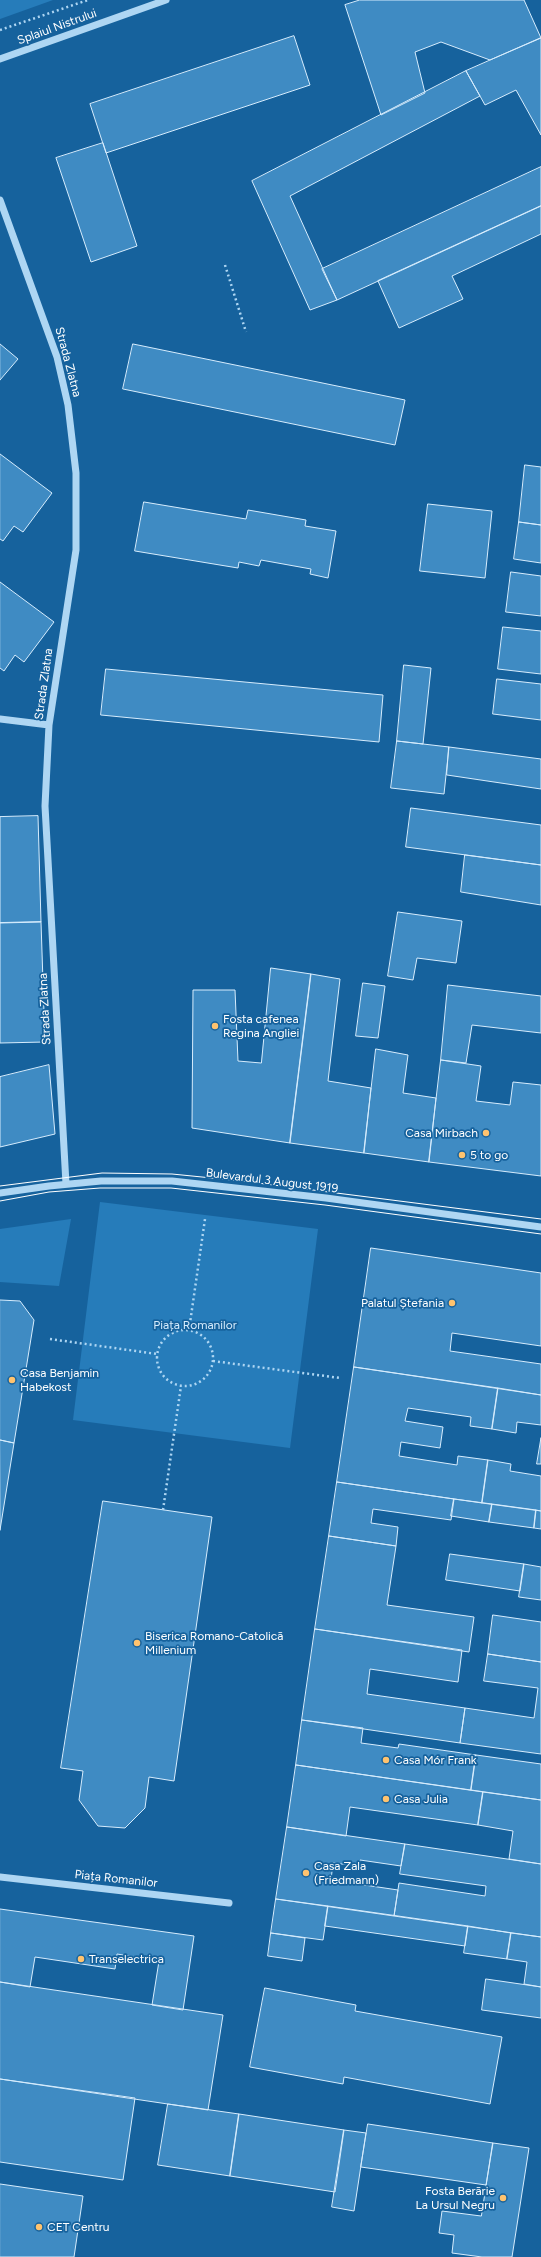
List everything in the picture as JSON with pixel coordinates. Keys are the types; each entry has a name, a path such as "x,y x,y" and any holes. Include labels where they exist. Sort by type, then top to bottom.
{"street":[{"name":"Splaiul Nistrului","path":"0,59 166,0"},
{"name":"Strada Zlatna","path":"0,200 58,358 68,405 76,473 76,550 49,726 45,806 66,1184"},
{"path":"0,719 49,726"},
{"name":"Bulevardul 3 August 1919","path":"0,1194 66,1184 139,1180 208,1184 541,1227"},
{"name":"Piața Romanilor","path":"0,1877 229,1903"}],"path":[{"path":"0,30 88,0"},
{"path":"225,265 246,332"},
{"path":"189,1330 205,1219"},
{"path":"189,1330 203,1336 211,1347 213,1361 207,1374 196,1384 181,1386 166,1379 158,1367 157,1354 164,1338 176,1331 189,1330"},
{"path":"50,1339 157,1354"},
{"path":"213,1361 340,1378"},
{"path":"163,1510 181,1386"}],"green space":[{"path":"0,0 53,0 0,19"},
{"name":"Piața Romanilor","path":"100,1202 318,1229 290,1448 73,1420"},
{"path":"71,1219 59,1286 0,1282 0,1229"}],"building":[{"path":"360,0 524,0 541,38 490,60 441,42 415,52 425,93 381,115 345,5"},
{"path":"294,36 310,85 106,153 90,104"},
{"path":"541,38 541,135 516,90 485,105 466,71"},
{"path":"466,71 480,96 290,196 337,300 310,310 252,181"},
{"path":"103,143 137,246 91,262 56,158"},
{"path":"541,167 541,206 337,300 322,269"},
{"path":"541,206 541,234 452,276 463,299 399,328 378,281"},
{"path":"0,344 18,359 0,380"},
{"path":"133,344 405,400 395,445 123,389"},
{"path":"0,454 52,493 23,532 14,526 3,541 0,539"},
{"path":"525,465 541,467 541,525 519,522"},
{"path":"144,502 246,519 248,510 306,520 305,526 336,531 328,578 310,574 311,569 261,560 259,566 239,562 238,568 135,551"},
{"path":"428,504 492,511 485,578 420,571"},
{"path":"519,522 541,525 541,563 514,559"},
{"path":"511,572 541,576 541,616 506,612"},
{"path":"0,582 54,622 24,662 15,655 4,671 0,668"},
{"path":"503,627 541,631 541,674 498,669"},
{"path":"404,665 431,668 423,744 397,741"},
{"path":"106,669 383,695 379,742 101,715"},
{"path":"497,679 541,684 541,720 493,714"},
{"path":"397,741 449,747 444,794 391,788"},
{"path":"449,747 541,759 541,789 447,775"},
{"path":"411,808 541,825 541,865 406,847"},
{"path":"38,816 41,922 0,923 0,817"},
{"path":"465,855 541,865 541,905 461,892"},
{"path":"398,912 462,921 456,963 417,958 413,980 388,976"},
{"path":"41,922 45,1042 0,1043 0,923"},
{"name":"Fosta cafenea Regina Angliei","path":"271,968 311,974 290,1143 192,1128 193,990 235,990 238,1061 261,1063"},
{"path":"311,974 340,979 328,1081 371,1088 364,1153 290,1143"},
{"path":"363,983 385,986 378,1038 356,1036"},
{"path":"448,985 541,996 541,1033 472,1025 466,1063 441,1060"},
{"path":"376,1049 408,1055 403,1093 436,1098 429,1162 364,1153"},
{"name":"Casa Mirbach","path":"441,1060 481,1066 476,1101 510,1105 513,1082 541,1085 541,1176 429,1162"},
{"path":"49,1065 55,1134 0,1147 0,1077"},
{"name":"Palatul Ștefania","path":"371,1248 541,1273 541,1346 452,1333 450,1351 541,1364 541,1395 354,1367"},
{"name":"Casa Benjamin Habekost","path":"0,1300 20,1301 34,1320 14,1443 0,1440"},
{"path":"354,1367 498,1388 492,1429 470,1426 471,1417 408,1408 405,1421 443,1427 440,1448 401,1442 399,1456 457,1465 458,1456 488,1460 482,1503 337,1482"},
{"path":"498,1388 541,1395 541,1425 517,1422 516,1433 492,1429"},
{"path":"541,1438 541,1464 537,1464"},
{"path":"0,1440 14,1443 0,1530"},
{"path":"488,1460 511,1464 510,1471 541,1476 541,1511 482,1503"},
{"path":"337,1482 454,1499 451,1520 373,1509 371,1523 398,1527 396,1546 329,1536"},
{"path":"454,1499 492,1504 489,1522 451,1516"},
{"name":"Biserica Romano-Catolică Millenium","path":"103,1501 212,1517 174,1781 149,1777 145,1808 125,1828 98,1826 79,1800 83,1771 61,1768"},
{"path":"492,1504 536,1510 534,1528 489,1522"},
{"path":"536,1510 541,1511 541,1529 534,1528"},
{"path":"329,1536 396,1546 387,1605 474,1617 469,1652 315,1629"},
{"path":"450,1554 524,1564 520,1591 446,1580"},
{"path":"524,1564 541,1567 541,1600 519,1597"},
{"path":"493,1615 541,1622 541,1662 488,1654"},
{"path":"315,1629 462,1650 458,1682 370,1669 367,1694 465,1708 460,1743 302,1720"},
{"path":"488,1654 541,1662 541,1754 460,1743 465,1708 534,1718 538,1688 484,1681"},
{"name":"Casa Mór Frank","path":"302,1720 363,1728 361,1743 398,1748 399,1744 476,1755 471,1790 296,1765"},
{"path":"476,1755 541,1764 541,1800 471,1790"},
{"name":"Casa Julia","path":"296,1765 483,1792 478,1825 350,1807 346,1836 287,1827"},
{"path":"483,1792 541,1800 541,1864 509,1859 513,1831 478,1825"},
{"name":"Casa Zala (Friedmann)","path":"287,1827 405,1844 401,1866 360,1860 359,1866 333,1863 331,1880 398,1890 394,1916 276,1899"},
{"path":"405,1844 541,1864 541,1937 394,1916 399,1883 485,1896 486,1886 400,1874"},
{"path":"276,1899 328,1906 323,1940 271,1933"},
{"path":"328,1906 468,1926 465,1946 325,1926"},
{"name":"Transelectrica","path":"0,1909 194,1936 183,2010 152,2005 159,1961 117,1954 115,1969 35,1957 30,1987 0,1982"},
{"path":"468,1926 511,1933 507,1959 464,1953"},
{"path":"271,1933 305,1938 302,1961 268,1956"},
{"path":"511,1933 541,1937 541,1987 524,1984 527,1962 507,1959"},
{"path":"486,1979 541,1987 541,2018 482,2010"},
{"path":"0,1982 223,2015 208,2110 0,2079"},
{"path":"265,1988 356,2005 355,2011 502,2037 490,2104 344,2077 343,2084 250,2067"},
{"path":"0,2079 135,2098 123,2180 0,2162"},
{"path":"168,2104 239,2114 230,2176 158,2165"},
{"path":"239,2114 344,2130 335,2192 230,2176"},
{"path":"368,2124 493,2143 486,2185 361,2167"},
{"path":"344,2130 366,2133 354,2211 332,2207"},
{"name":"Fosta Berărie La Ursul Negru","path":"493,2143 529,2148 512,2257 482,2257 452,2253 454,2235 439,2233 442,2211 481,2216"},
{"name":"CET Centru","path":"0,2184 83,2196 74,2257 0,2257"}],"tram line":[{"path":"0,1186 102,1173 172,1174 242,1181 541,1219"},
{"path":"0,1201 49,1192 100,1188 171,1188 325,1205 541,1234"}],"place":[{"name":"Fosta cafenea Regina Angliei","path":"215,1026"},
{"name":"Casa Mirbach","path":"486,1133"},
{"name":"5 to go","path":"462,1155"},
{"name":"Palatul Ștefania","path":"452,1303"},
{"name":"Casa Benjamin Habekost","path":"12,1380"},
{"name":"Biserica Romano-Catolică Millenium","path":"137,1643"},
{"name":"Casa Mór Frank","path":"386,1760"},
{"name":"Casa Julia","path":"386,1799"},
{"name":"Casa Zala (Friedmann)","path":"306,1873"},
{"name":"Transelectrica","path":"81,1959"},
{"name":"Fosta Berărie La Ursul Negru","path":"503,2198"},
{"name":"CET Centru","path":"39,2227"}]}
